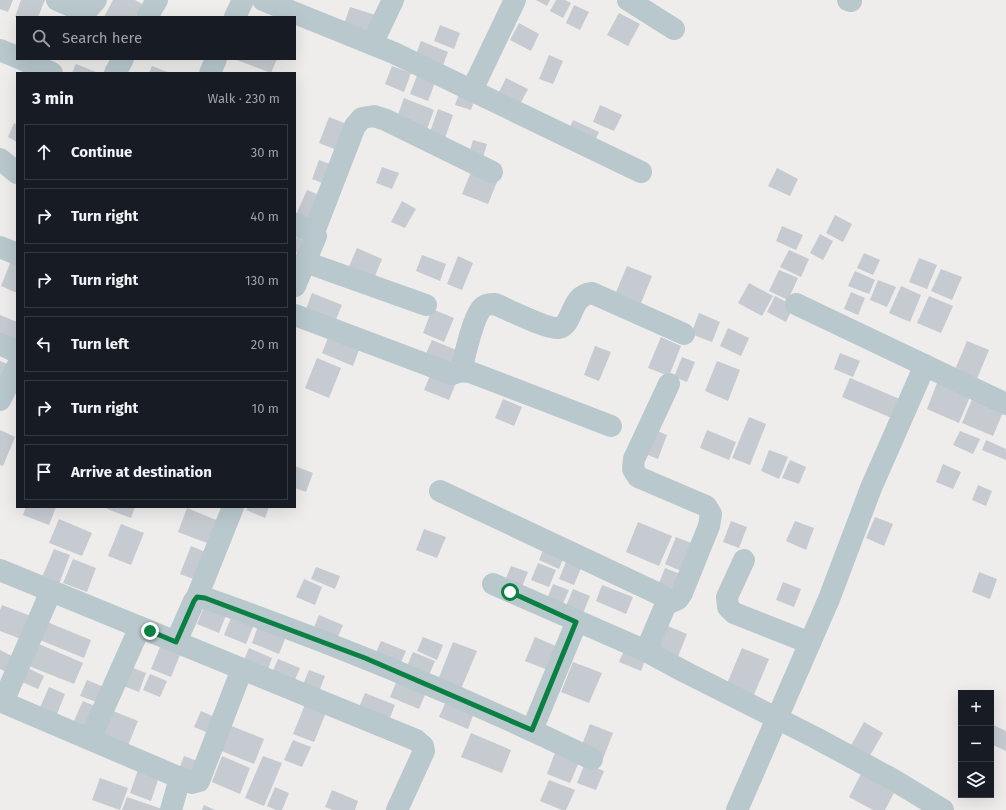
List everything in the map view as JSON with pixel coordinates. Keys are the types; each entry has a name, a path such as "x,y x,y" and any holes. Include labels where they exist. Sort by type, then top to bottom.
{"street":[{"path":"57,0 80,10 88,9 96,0"},
{"path":"235,16 243,0"},
{"path":"263,0 372,44 472,90 641,172"},
{"path":"372,44 393,0"},
{"path":"472,90 515,0"},
{"path":"628,0 674,29"},
{"path":"0,50 16,57"},
{"path":"23,60 50,72"},
{"path":"116,72 122,60"},
{"path":"210,72 216,60"},
{"path":"296,284 316,236 304,228 355,126 362,118 374,116 386,120 492,172"},
{"path":"0,159 16,172"},
{"path":"0,247 16,254"},
{"path":"305,262 426,305"},
{"path":"461,371 476,321 482,308 489,304 495,304 549,326 558,328 564,326 578,298 585,293 592,293 684,334"},
{"path":"796,304 1006,404"},
{"path":"296,315 452,374 461,371 470,372 611,426"},
{"path":"0,344 16,352"},
{"path":"737,810 829,599 871,488 925,365"},
{"path":"8,394 16,369"},
{"path":"666,604 678,599 682,593 709,526 711,514 706,506 638,477 633,469 634,459 669,384"},
{"path":"440,491 659,594 665,599 666,604 646,651"},
{"path":"176,642 197,597 233,508"},
{"path":"744,560 727,597 728,607 734,613 810,643"},
{"path":"0,570 416,740 423,746 421,759 397,810"},
{"path":"493,584 576,622 646,651 886,776 943,810"},
{"path":"52,591 1,701 192,783 199,781 242,669"},
{"path":"197,597 205,598 240,610 365,658 532,730 592,759"},
{"path":"532,730 576,622"},
{"path":"90,739 140,627"},
{"path":"171,810 180,778"}],"building":[{"path":"0,0 13,0 8,12 0,9"},
{"path":"21,0 45,0 38,16 15,17"},
{"path":"113,0 135,0 142,4 136,16 105,16"},
{"path":"536,0 550,0 547,6"},
{"path":"556,0 565,0 571,3 563,18 550,11"},
{"path":"574,5 589,12 580,30 566,23"},
{"path":"350,7 379,16 373,34 344,24"},
{"path":"619,13 640,24 628,46 607,35"},
{"path":"519,23 539,34 531,51 510,40"},
{"path":"440,25 460,33 454,49 434,41"},
{"path":"421,41 448,52 442,68 415,57"},
{"path":"549,55 563,61 553,84 539,79"},
{"path":"237,60 277,60 271,72"},
{"path":"76,64 96,72 72,72"},
{"path":"152,66 167,72 149,72"},
{"path":"392,66 411,73 404,92 385,84"},
{"path":"418,73 436,80 428,101 410,94"},
{"path":"506,78 528,89 518,108 496,98"},
{"path":"460,91 476,96 471,110 455,105"},
{"path":"404,98 434,110 426,132 396,120"},
{"path":"600,105 622,115 614,131 593,122"},
{"path":"438,109 453,115 445,138 430,132"},
{"path":"329,117 352,126 342,152 319,143"},
{"path":"573,120 599,132 593,144 568,132"},
{"path":"14,123 16,124 16,141 8,137"},
{"path":"473,140 487,144 482,161 468,157"},
{"path":"319,160 338,167 330,186 312,179"},
{"path":"382,167 399,173 392,189 376,183"},
{"path":"777,168 798,179 790,196 768,186"},
{"path":"471,172 497,182 488,204 462,194"},
{"path":"307,190 324,197 313,225 296,217"},
{"path":"402,201 416,209 405,228 391,222"},
{"path":"835,215 852,224 843,242 826,233"},
{"path":"782,226 803,235 796,250 776,241"},
{"path":"299,231 314,237 305,256 296,252 296,238"},
{"path":"820,234 833,241 823,260 810,253"},
{"path":"357,248 382,259 373,281 347,271"},
{"path":"789,250 809,259 801,277 780,267"},
{"path":"864,253 880,260 873,275 857,268"},
{"path":"422,255 446,264 440,281 416,271"},
{"path":"458,256 473,263 462,290 447,284"},
{"path":"919,258 937,265 927,289 909,282"},
{"path":"11,261 16,263 16,293 1,286"},
{"path":"627,266 652,276 641,303 616,292"},
{"path":"941,269 962,277 952,300 931,291"},
{"path":"779,270 798,278 788,300 769,291"},
{"path":"855,271 875,280 869,294 848,286"},
{"path":"878,280 896,287 887,307 870,300"},
{"path":"749,283 773,296 762,316 738,303"},
{"path":"901,286 921,295 910,322 889,313"},
{"path":"851,292 865,298 858,315 844,309"},
{"path":"312,293 342,305 334,324 305,312"},
{"path":"775,296 794,306 786,322 767,312"},
{"path":"929,296 953,306 941,333 917,323"},
{"path":"432,309 454,318 444,342 423,333"},
{"path":"699,313 720,322 712,342 691,334"},
{"path":"0,315 16,322 16,344 0,337"},
{"path":"728,328 749,338 741,356 720,346"},
{"path":"661,337 681,346 669,376 648,368"},
{"path":"328,338 359,350 353,366 322,353"},
{"path":"432,340 459,351 452,369 424,358"},
{"path":"967,341 989,350 976,381 954,372"},
{"path":"595,346 611,352 599,381 584,375"},
{"path":"840,353 860,361 853,377 834,369"},
{"path":"682,357 695,362 687,382 674,377"},
{"path":"317,358 341,368 329,398 305,388"},
{"path":"0,361 10,365 0,385"},
{"path":"717,361 740,370 728,401 705,391"},
{"path":"431,373 456,383 449,400 424,390"},
{"path":"850,378 902,400 894,419 842,397"},
{"path":"939,378 972,392 959,423 927,409"},
{"path":"973,397 1004,410 993,436 962,423"},
{"path":"503,399 522,407 514,426 495,418"},
{"path":"749,417 766,424 750,465 732,458"},
{"path":"653,429 667,435 658,459 643,453"},
{"path":"0,430 15,437 3,466 0,465"},
{"path":"707,430 736,442 729,460 700,448"},
{"path":"960,431 980,439 973,454 953,445"},
{"path":"986,440 1006,449 1006,460 982,450"},
{"path":"769,450 788,457 779,479 761,471"},
{"path":"790,460 806,467 799,484 782,478"},
{"path":"943,464 961,472 953,489 936,482"},
{"path":"296,466 313,473 306,492 296,488"},
{"path":"978,485 992,491 986,506 972,500"},
{"path":"26,508 56,508 49,525 23,515"},
{"path":"108,508 135,508 131,518"},
{"path":"187,508 221,522 212,545 178,532"},
{"path":"247,508 269,508 265,518 246,510"},
{"path":"875,517 893,524 884,546 866,538"},
{"path":"59,519 92,533 82,556 49,543"},
{"path":"731,521 747,527 739,548 723,542"},
{"path":"795,521 814,528 806,550 786,541"},
{"path":"638,522 672,536 659,566 626,552"},
{"path":"121,524 144,533 131,565 108,556"},
{"path":"424,529 446,537 437,558 416,550"},
{"path":"676,537 699,546 688,574 665,564"},
{"path":"546,543 566,551 559,569 539,560"},
{"path":"191,546 210,554 199,581 180,574"},
{"path":"54,549 70,555 59,584 42,577"},
{"path":"568,557 583,563 574,585 559,579"},
{"path":"73,559 96,568 87,592 63,583"},
{"path":"538,563 556,570 549,587 531,580"},
{"path":"511,566 528,572 520,592 503,585"},
{"path":"316,567 340,576 335,589 311,579"},
{"path":"665,568 685,576 677,596 657,588"},
{"path":"979,572 997,579 990,599 972,592"},
{"path":"304,579 322,587 315,605 296,597"},
{"path":"783,582 801,589 794,607 776,600"},
{"path":"553,584 569,590 560,610 545,604"},
{"path":"602,585 633,597 626,614 596,601"},
{"path":"573,589 590,596 581,618 564,611"},
{"path":"206,602 228,610 219,633 197,624"},
{"path":"2,605 36,618 26,641 0,631 0,610"},
{"path":"233,613 255,622 246,644 224,635"},
{"path":"319,615 343,625 336,641 312,632"},
{"path":"47,622 91,640 84,658 40,640"},
{"path":"259,623 287,634 279,654 252,643"},
{"path":"663,624 687,634 677,659 652,650"},
{"path":"423,637 443,645 437,660 417,651"},
{"path":"535,637 558,647 548,670 525,661"},
{"path":"381,641 406,651 399,667 374,657"},
{"path":"453,642 477,651 461,689 438,680"},
{"path":"39,644 83,663 74,684 29,666"},
{"path":"626,646 647,655 641,671 619,662"},
{"path":"160,647 180,655 171,677 151,669"},
{"path":"249,648 272,658 266,675 242,665"},
{"path":"742,648 769,659 753,697 726,686"},
{"path":"0,650 18,659 10,674 0,669"},
{"path":"413,652 435,661 427,680 405,671"},
{"path":"278,659 300,668 293,684 271,675"},
{"path":"573,662 602,673 589,703 561,692"},
{"path":"24,666 44,676 38,689 18,680"},
{"path":"128,666 146,673 139,692 121,685"},
{"path":"309,670 325,676 318,694 302,687"},
{"path":"150,674 167,681 160,697 143,690"},
{"path":"398,678 427,690 419,709 390,697"},
{"path":"87,680 109,689 102,704 80,696"},
{"path":"49,687 65,694 55,719 38,712"},
{"path":"365,693 395,705 387,725 357,712"},
{"path":"447,699 475,710 468,729 439,717"},
{"path":"83,701 99,708 88,732 72,725"},
{"path":"306,702 327,710 314,742 293,734"},
{"path":"113,711 138,721 127,748 102,738"},
{"path":"201,711 219,719 213,735 194,727"},
{"path":"864,722 883,733 868,759 849,749"},
{"path":"590,724 613,733 603,759 580,750"},
{"path":"229,725 264,739 254,764 219,750"},
{"path":"994,725 1006,731 1006,751 994,745"},
{"path":"471,733 511,750 502,773 461,757"},
{"path":"293,740 311,747 302,767 284,760"},
{"path":"556,750 580,760 570,783 547,774"},
{"path":"184,756 202,763 195,781 177,774"},
{"path":"222,756 250,768 240,794 212,782"},
{"path":"263,756 282,763 264,806 245,798"},
{"path":"585,763 604,771 596,790 577,783"},
{"path":"139,767 160,774 151,801 130,793"},
{"path":"862,772 896,789 885,810 873,810 849,797"},
{"path":"100,778 128,788 120,810 92,800"},
{"path":"549,780 575,790 566,810 562,810 540,801"},
{"path":"275,787 289,793 282,810 276,810 267,806"},
{"path":"332,790 358,801 355,810 333,810 325,807"},
{"path":"127,797 165,810 122,810"},
{"path":"204,805 215,810 202,810"}],"route":[{"path":"150,631 176,642 194,601 197,597 205,598 365,658 532,730 576,622 510,592"}]}
